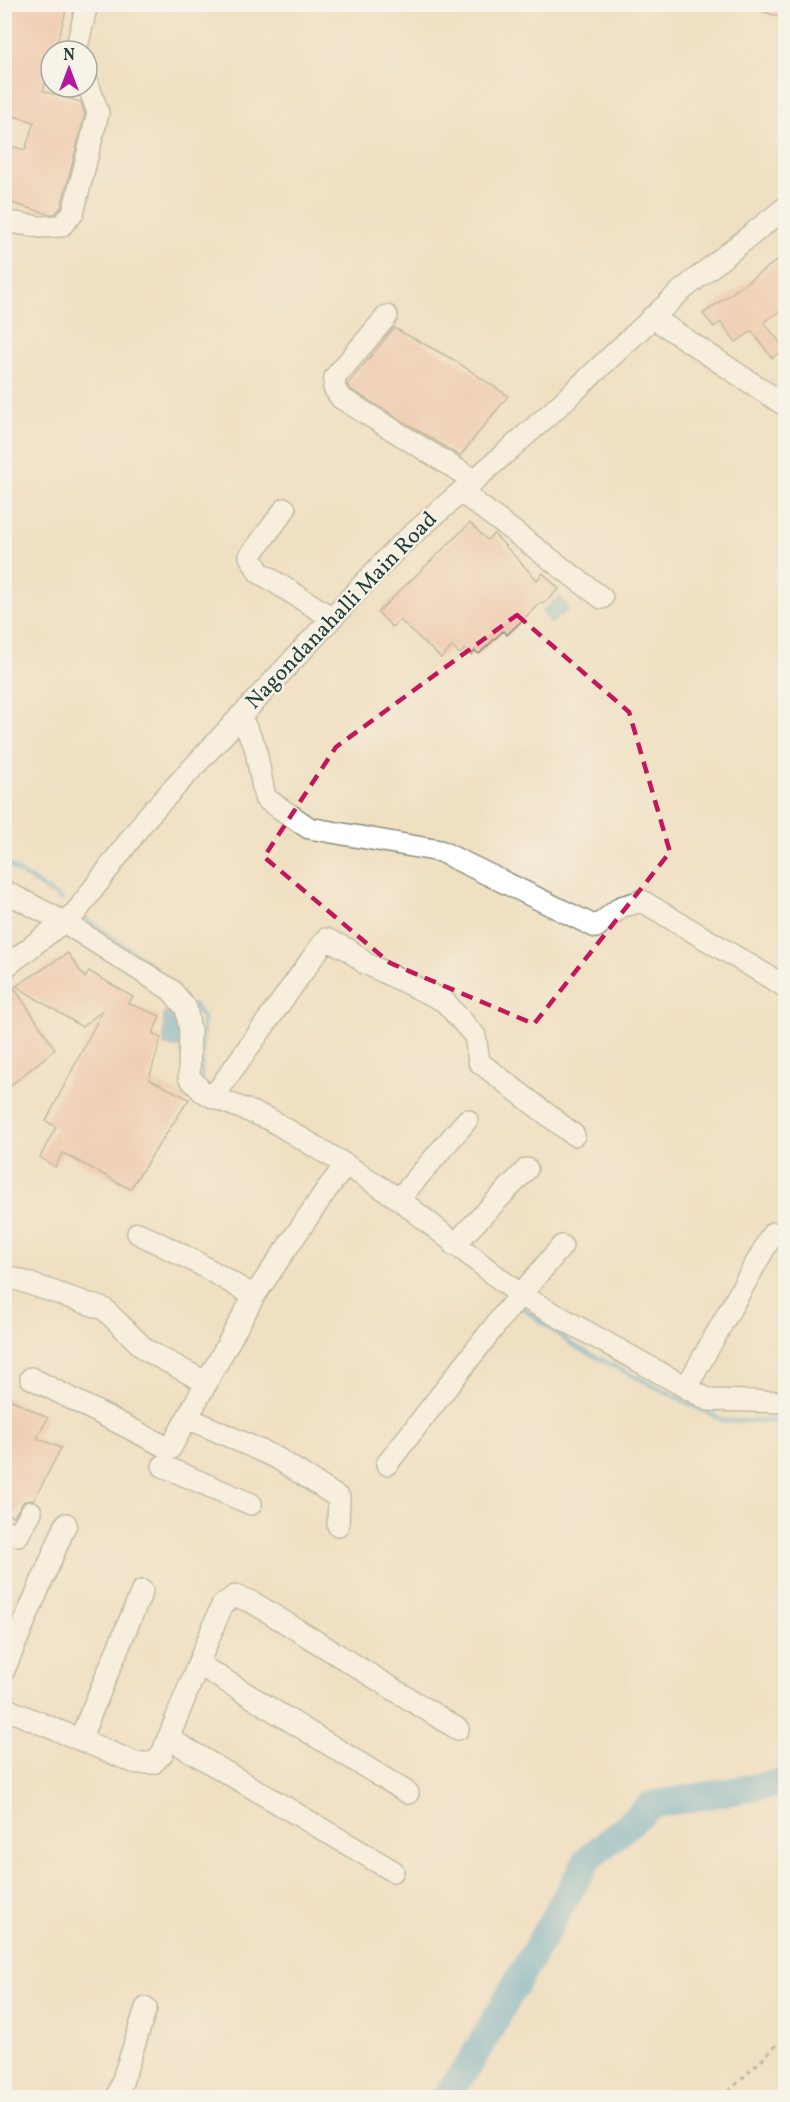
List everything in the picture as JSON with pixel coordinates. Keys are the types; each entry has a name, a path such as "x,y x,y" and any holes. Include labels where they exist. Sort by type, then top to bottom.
{"street":[{"path":"79,39 87,4"},
{"path":"4,221 40,227 61,226 73,213 98,113 93,99"},
{"name":"Nagondanahalli Main Road","path":"4,968 76,912 147,818 397,548 552,412 681,291 786,207"},
{"path":"387,316 335,377 334,388 340,398 467,486 602,598"},
{"path":"652,317 786,406"},
{"path":"285,509 250,556 259,572 332,618"},
{"path":"240,716 255,746 265,798 309,828 440,850 596,927 621,907 642,901 786,987"},
{"path":"4,891 64,922 171,990 186,1008 190,1030 189,1077 202,1091 269,1119 346,1166 399,1199 454,1245 520,1295 686,1388 709,1400 786,1402"},
{"path":"213,1097 326,939 349,950 365,963 444,1001 475,1036 479,1062 574,1136"},
{"path":"399,1199 467,1120"},
{"path":"163,1466 254,1296 346,1166"},
{"path":"454,1245 527,1169"},
{"path":"138,1233 196,1262 254,1296"},
{"path":"686,1388 773,1233"},
{"path":"387,1464 520,1295 562,1246"},
{"path":"4,1275 104,1309 146,1350 207,1383"},
{"path":"31,1378 163,1466 251,1504"},
{"path":"188,1418 277,1458 339,1498 338,1525"},
{"path":"4,1530 18,1535 31,1512"},
{"path":"4,1670 66,1524"},
{"path":"81,1739 142,1591"},
{"path":"4,1708 136,1762 153,1763 162,1754 222,1605 235,1596 252,1602 458,1729"},
{"path":"198,1664 408,1793"},
{"path":"168,1738 393,1871"},
{"path":"117,2097 146,2008"}],"path":[{"path":"722,2097 786,2036"}],"highlighted area":[{"path":"517,615 629,712 670,852 534,1024 390,963 264,857 336,747"}],"water":[{"path":"560,597 569,609 551,623 542,611"},
{"path":"164,1013 183,1013 183,1047 164,1046"}],"building":[{"path":"13,4 68,4 58,39 39,39 39,99 71,99 81,102 85,114 61,207 55,214 4,201 4,144 25,150 34,122 4,113 4,33"},
{"path":"750,4 786,4 786,19 749,7"},
{"path":"786,254 786,307 764,322 785,349 772,358 752,331 736,342 721,322 714,327 703,314"},
{"path":"394,328 454,360 508,396 460,456 347,385"},
{"path":"470,523 487,540 494,534 537,580 543,573 559,589 543,604 541,602 507,635 503,631 479,654 475,651 471,655 465,649 460,654 452,647 441,658 400,620 392,627 378,612"},
{"path":"68,953 85,978 89,971 133,997 128,1003 160,1016 153,1034 161,1038 149,1079 189,1099 130,1189 63,1153 55,1167 40,1157 56,1127 46,1121 103,1010 82,1027 16,986"},
{"path":"14,987 55,1049 4,1091 4,994"},
{"path":"4,1396 48,1418 37,1438 61,1448 34,1500 24,1501 14,1516 4,1513"}],"waterway":[{"path":"4,862 62,900"},
{"path":"82,916 154,967"},
{"path":"194,1005 203,1018 201,1081"},
{"path":"523,1308 572,1345 724,1421 786,1421"},
{"path":"444,2098 469,2065 588,1859 651,1805 786,1782"}]}
